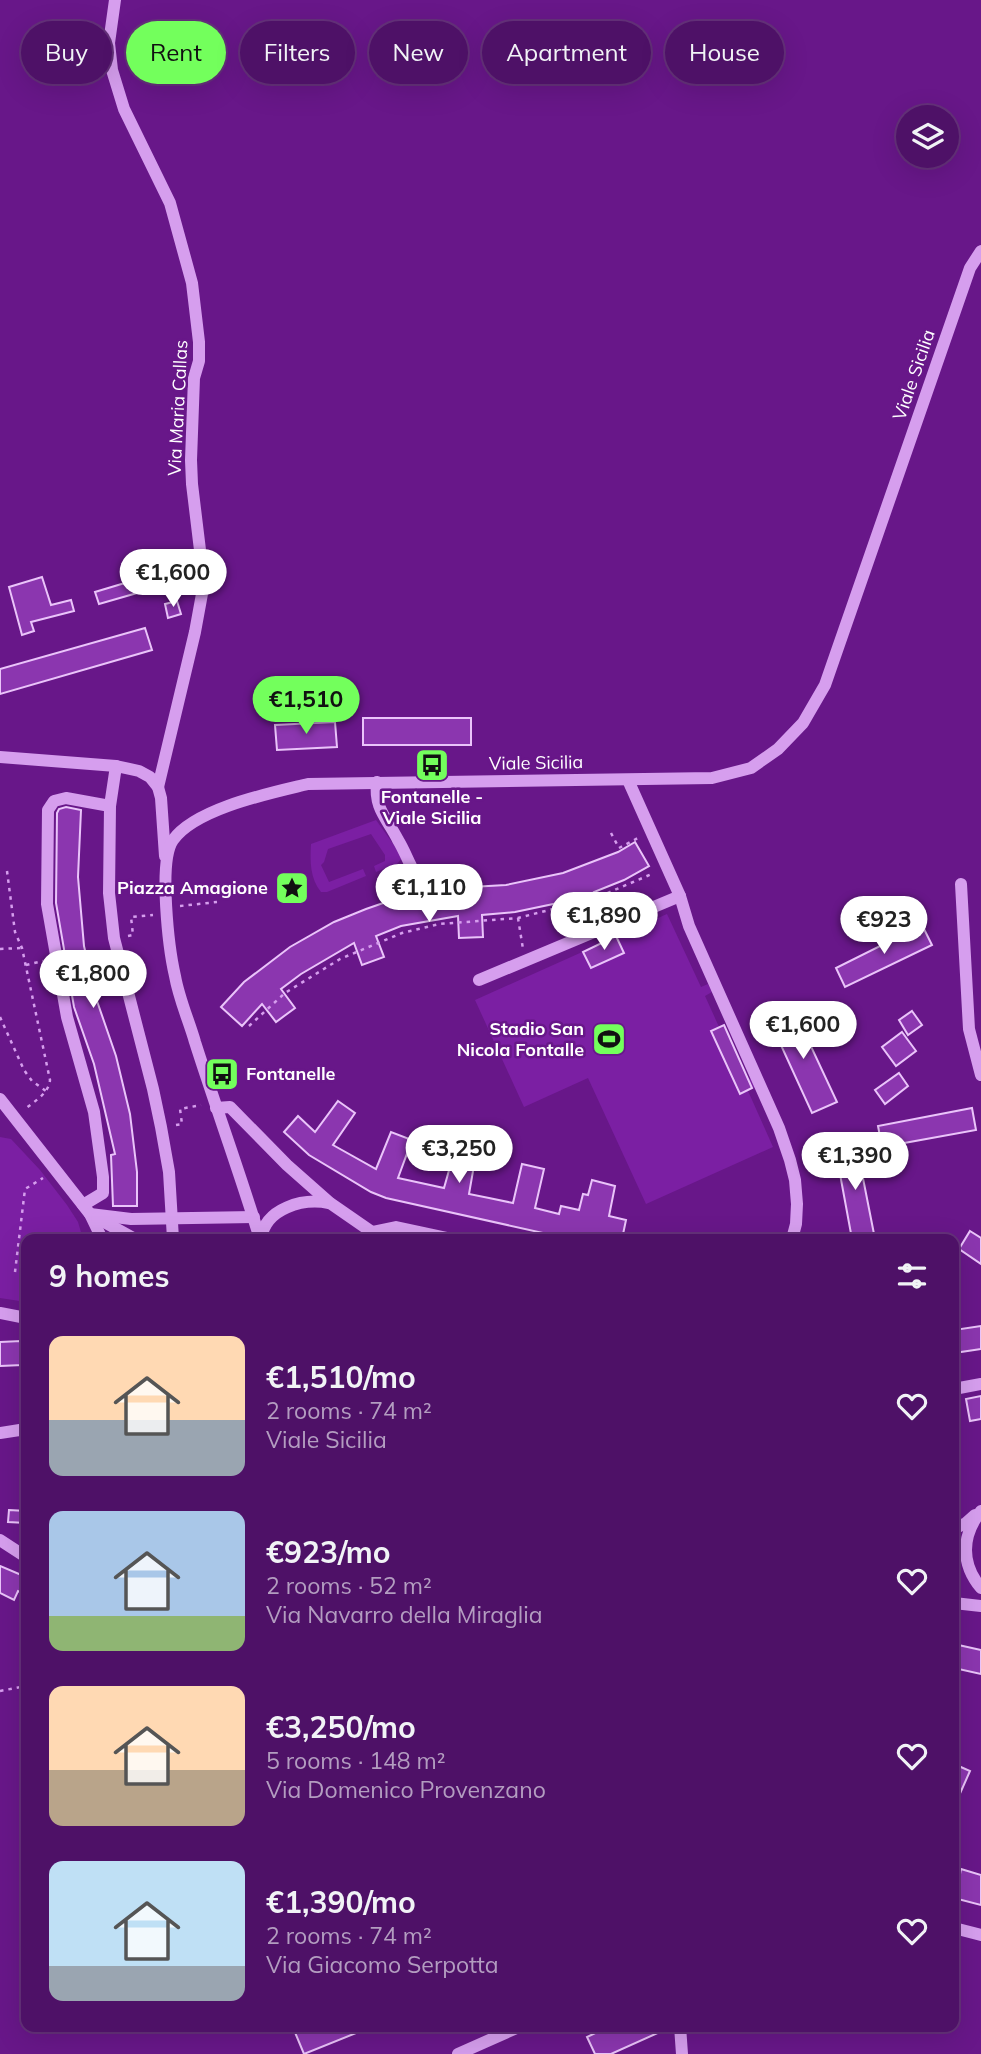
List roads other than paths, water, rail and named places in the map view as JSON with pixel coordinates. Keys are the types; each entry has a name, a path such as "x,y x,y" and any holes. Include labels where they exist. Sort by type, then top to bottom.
{"street":[{"name":"Via Maria Callas","path":"115,0 109,43 112,70 124,108 170,203 192,283 200,342 200,361 194,378 191,460 204,583 158,787"},
{"name":"Viale Sicilia","path":"259,1234 175,976 167,911 165,863 172,842 187,826 220,810 259,795 308,784 712,779 751,768 778,749 803,723 825,685 970,268 981,251"},
{"path":"0,757 116,766 139,771 150,777 158,787 162,806 165,863"},
{"path":"116,766 110,806 110,893 114,938 161,1127 169,1172 172,1234"},
{"path":"628,779 680,896 689,926 779,1128 795,1180 797,1204 793,1234"},
{"path":"377,782 376,796 380,811 411,866"},
{"path":"86,1210 103,1193 103,1177 94,1112 67,1017 47,904 48,810 54,801 66,798 110,806"},
{"path":"961,884 969,1029 981,1075"},
{"path":"479,980 680,896"},
{"path":"0,1099 86,1210 99,1234"},
{"path":"215,1105 230,1107 287,1165 368,1234"},
{"path":"262,1234 271,1220 286,1208 307,1201 330,1203"},
{"path":"86,1210 131,1219 254,1217"},
{"path":"86,1210 127,1234"},
{"path":"379,1234 396,1227 429,1234"},
{"path":"0,1313 21,1317"},
{"path":"959,1388 981,1384"},
{"path":"0,1441 0,1433 21,1430"},
{"path":"959,1526 981,1511"},
{"path":"981,1511 972,1522 965,1556 969,1570 981,1588"},
{"path":"0,1540 21,1554"},
{"path":"959,1604 981,1606"},
{"path":"959,1929 981,1935"},
{"path":"458,2054 508,2032"},
{"path":"680,2032 682,2054"}],"place":[{"name":"Fontanelle - Viale Sicilia","path":"432,765"},
{"name":"Piazza Amagione","path":"292,888"},
{"name":"Stadio San Nicola Fontalle","path":"609,1039"},
{"name":"Fontanelle","path":"222,1074"}]}
